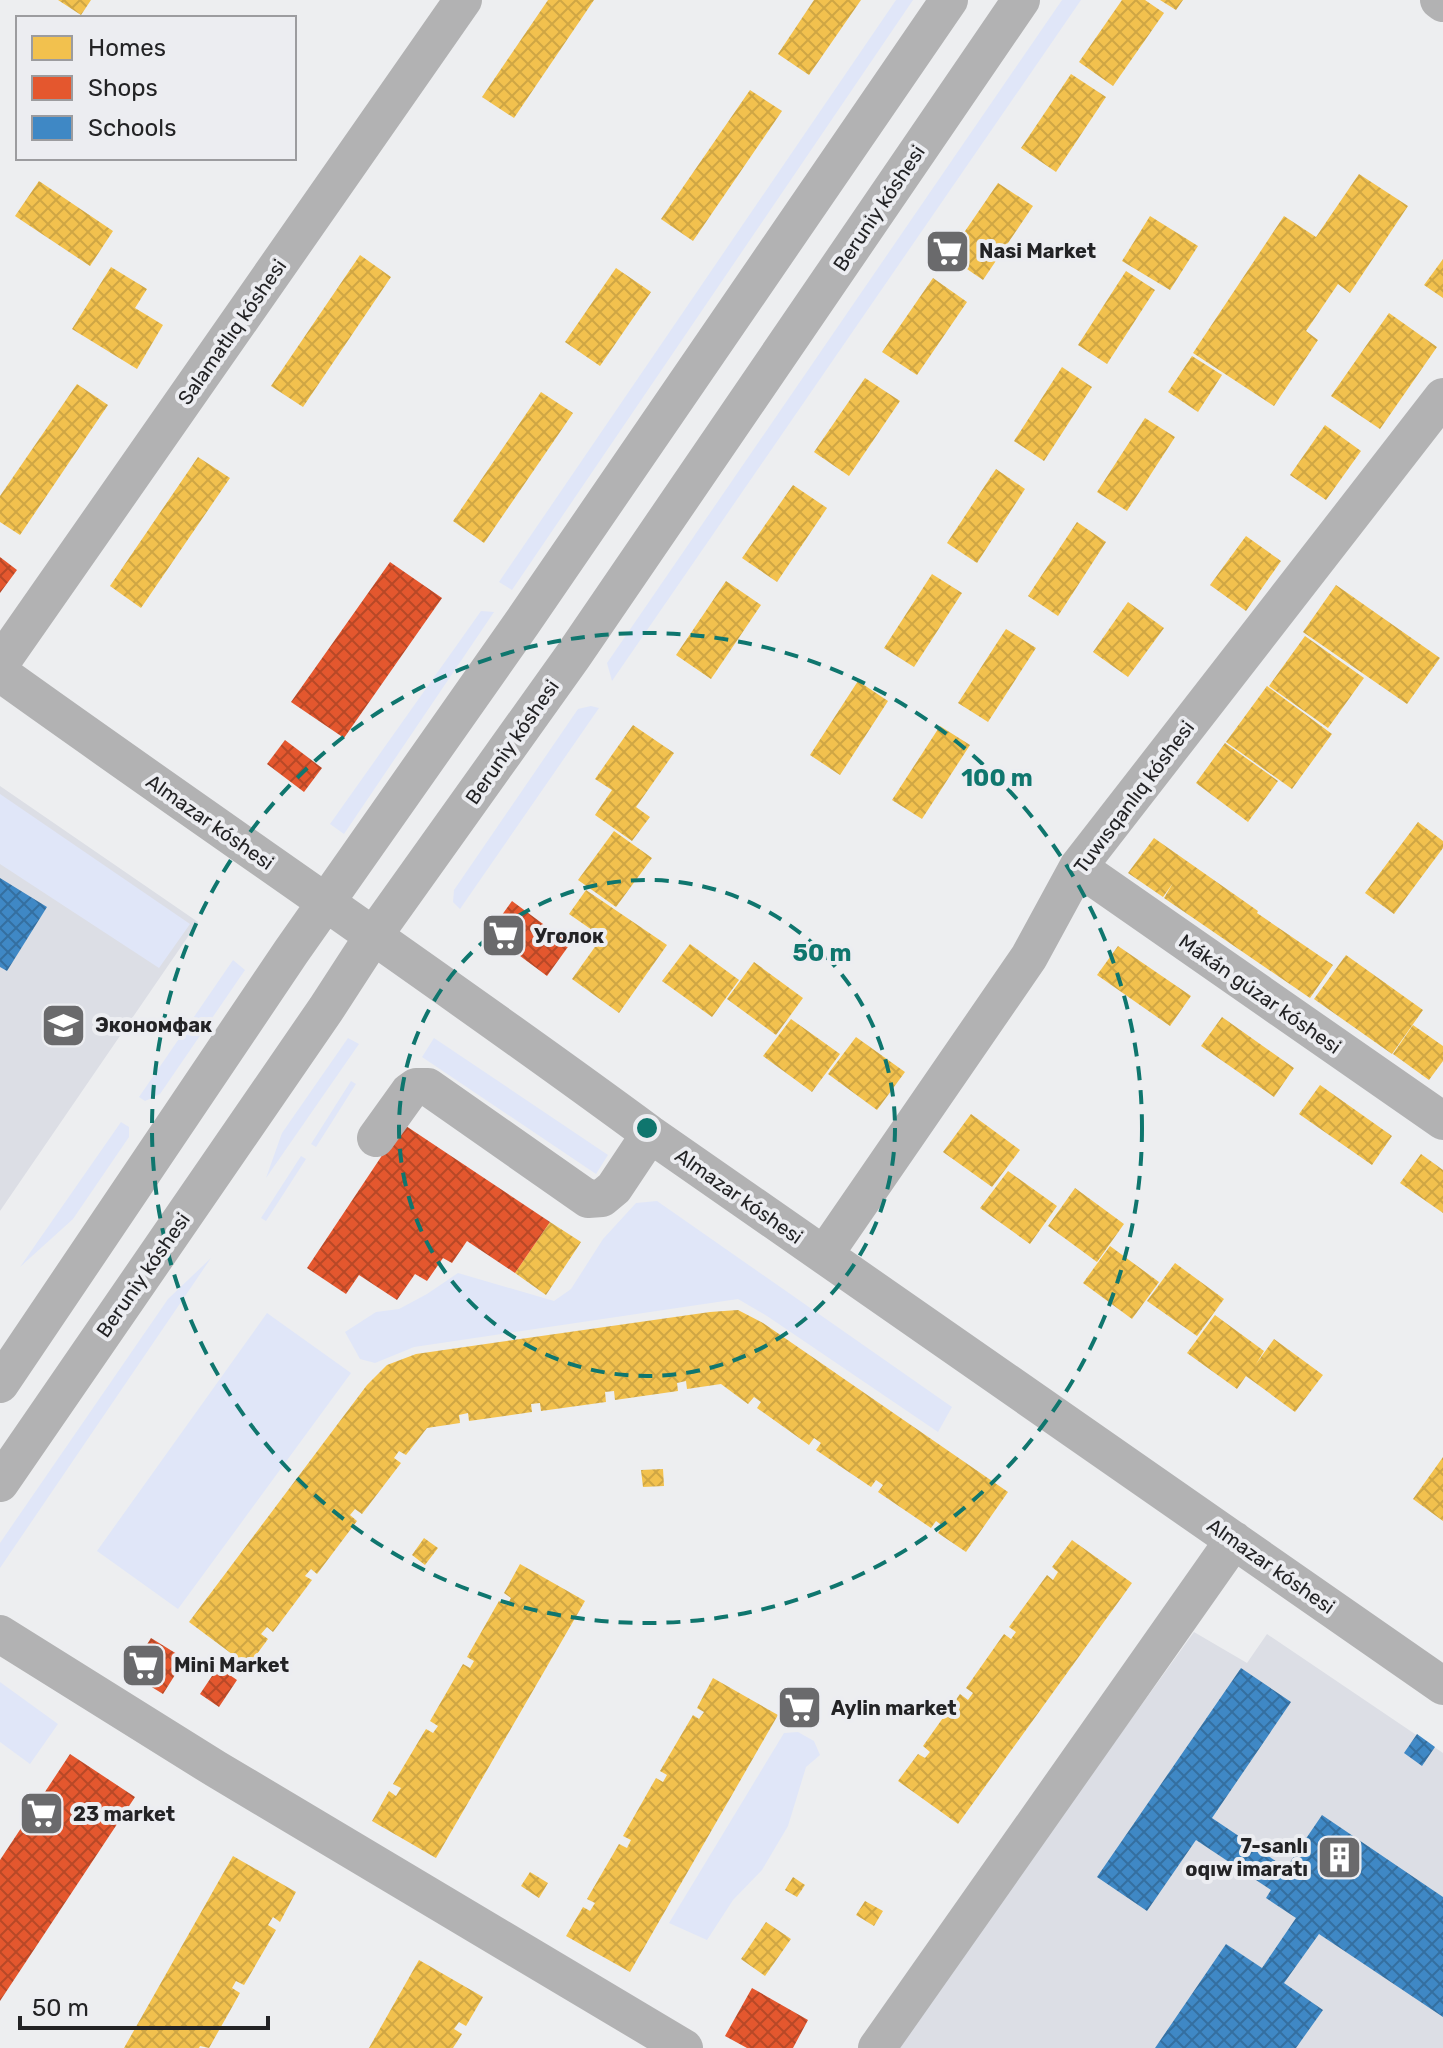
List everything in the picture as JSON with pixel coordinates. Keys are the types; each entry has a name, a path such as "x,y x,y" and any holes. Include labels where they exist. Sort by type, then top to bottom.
{"street":[{"name":"Salamatlıq kóshesi","path":"0,664 463,0"},
{"path":"0,1384 291,952 522,623 949,0"},
{"name":"Beruniy kóshesi","path":"0,1483 374,935 582,643 1021,0"},
{"name":"Tuwısqanlıq kóshesi","path":"824,1255 1029,957 1078,867 1438,414"},
{"name":"Almazar kóshesi","path":"0,673 539,1052 650,1134 1443,1686"},
{"name":"Mákán gúzar kóshesi","path":"1078,867 1443,1121"},
{"path":"376,1138 409,1092 416,1087 428,1087 588,1199 602,1198 614,1188 650,1134"},
{"path":"877,2048 1234,1540"},
{"path":"0,1634 216,1769 684,2048"}],"shaded area":[{"path":"896,0 913,0 512,590 499,582"},
{"path":"1062,0 1081,0 612,681 607,663"},
{"path":"481,611 494,612 344,834 330,824"},
{"path":"599,708 460,909 453,902 454,890 578,709"},
{"name":"Экономфак","path":"0,786 198,922 0,1211"},
{"path":"0,794 190,924 159,968 0,864"},
{"path":"233,960 245,970 160,1094 145,1101 139,1097"},
{"path":"348,1038 359,1044 266,1178 282,1133"},
{"path":"434,1038 608,1155 596,1174 422,1057"},
{"path":"351,1081 356,1084 316,1147 311,1144"},
{"path":"121,1122 129,1127 129,1137 73,1219 20,1267"},
{"path":"301,1156 306,1159 266,1221 261,1218"},
{"path":"657,1201 952,1407 938,1432 738,1299 414,1347 375,1363 360,1359 345,1332 376,1312 399,1309 458,1273 554,1301 571,1289 603,1239 636,1203"},
{"path":"211,1258 0,1568 0,1543 168,1299"},
{"path":"267,1313 351,1373 178,1609 97,1551"},
{"path":"1194,1632 1247,1663 1267,1634 1443,1753 1443,2048 894,2048"},
{"path":"0,1682 58,1724 30,1764 0,1742"},
{"path":"798,1732 814,1741 820,1755 806,1767 788,1826 762,1870 733,1900 707,1940 669,1923 784,1733"}],"building: Homes":[{"path":"58,0 91,0 81,15"},
{"path":"548,0 594,0 514,118 482,97"},
{"path":"814,0 861,0 809,75 778,54"},
{"path":"1122,0 1145,0 1164,13 1113,86 1079,62"},
{"path":"1160,0 1183,0 1176,10"},
{"path":"1071,74 1106,97 1056,172 1021,148"},
{"path":"750,90 782,111 693,241 661,219"},
{"path":"1359,174 1408,206 1350,293 1338,284 1306,331 1318,340 1274,406 1193,353 1284,216 1316,237"},
{"path":"39,181 113,231 90,266 15,216"},
{"path":"998,183 1033,206 983,280 948,256"},
{"path":"1150,216 1198,246 1170,290 1122,261"},
{"path":"360,255 391,277 303,407 271,386"},
{"path":"1443,259 1443,298 1424,285"},
{"path":"111,267 147,289 135,308 163,325 137,369 72,329"},
{"path":"616,268 651,292 600,366 565,342"},
{"path":"1126,271 1155,290 1107,364 1078,345"},
{"path":"933,278 967,302 917,375 882,352"},
{"path":"1389,313 1437,347 1380,429 1331,396"},
{"path":"1192,356 1222,375 1198,412 1168,392"},
{"path":"1062,367 1092,387 1044,461 1014,441"},
{"path":"865,378 900,401 849,476 814,452"},
{"path":"77,384 108,405 20,535 0,522 0,496"},
{"path":"541,392 573,413 484,543 453,521"},
{"path":"1145,418 1175,437 1127,511 1097,492"},
{"path":"1325,425 1361,451 1326,500 1290,475"},
{"path":"198,457 230,478 141,608 110,586"},
{"path":"996,469 1025,489 977,563 947,543"},
{"path":"793,485 827,508 777,582 742,558"},
{"path":"1077,522 1106,542 1058,616 1028,596"},
{"path":"1246,536 1281,561 1246,611 1210,585"},
{"path":"932,574 962,593 914,667 884,648"},
{"path":"726,581 761,605 711,679 676,655"},
{"path":"1336,585 1440,658 1407,704 1303,632"},
{"path":"1128,602 1164,628 1128,677 1093,652"},
{"path":"1006,629 1036,648 988,722 958,703"},
{"path":"1305,636 1364,678 1328,728 1269,686"},
{"path":"858,681 888,701 840,775 810,755"},
{"path":"1267,686 1332,734 1292,789 1226,742"},
{"path":"633,725 674,753 636,807 650,817 632,841 595,815 612,790 595,779"},
{"path":"940,726 970,745 922,819 892,800"},
{"path":"1225,743 1278,781 1248,822 1196,783"},
{"path":"1418,822 1443,841 1443,848 1394,914 1365,893"},
{"path":"614,831 652,858 616,907 578,880"},
{"path":"1154,838 1333,965 1310,998 1164,898 1173,883 1163,897 1128,873"},
{"path":"586,890 667,945 619,1013 572,979 602,937 569,914"},
{"path":"690,944 739,980 712,1017 662,981"},
{"path":"1118,946 1191,996 1170,1026 1097,975"},
{"path":"1346,955 1423,1010 1392,1054 1314,999"},
{"path":"754,962 803,998 776,1035 727,999"},
{"path":"1222,1017 1294,1068 1274,1097 1201,1046"},
{"path":"791,1019 840,1054 812,1092 763,1056"},
{"path":"1413,1025 1443,1046 1443,1061 1429,1080 1393,1054"},
{"path":"856,1037 905,1072 877,1110 828,1074"},
{"path":"1320,1085 1392,1136 1372,1165 1299,1114"},
{"path":"971,1114 1020,1150 992,1187 943,1152"},
{"path":"1421,1154 1443,1170 1443,1213 1400,1183"},
{"path":"1008,1171 1057,1206 1030,1244 980,1208"},
{"path":"1075,1188 1124,1224 1097,1262 1048,1226"},
{"path":"550,1222 581,1242 546,1295 515,1273"},
{"path":"1110,1246 1159,1282 1132,1319 1083,1283"},
{"path":"1175,1263 1224,1299 1197,1336 1147,1301"},
{"path":"738,1310 763,1323 1008,1492 966,1552 938,1533 943,1526 936,1521 931,1528 878,1492 883,1485 876,1480 871,1487 816,1450 821,1443 814,1438 809,1445 757,1408 761,1402 754,1397 748,1404 721,1384 687,1389 686,1381 677,1383 678,1391 615,1400 614,1391 605,1392 606,1402 541,1411 540,1403 531,1404 532,1412 469,1421 468,1413 459,1415 460,1423 427,1428 406,1455 399,1451 394,1458 401,1463 362,1514 355,1509 350,1515 357,1521 317,1574 311,1569 305,1576 312,1580 273,1632 267,1627 261,1634 268,1639 248,1666 189,1622 367,1385 387,1365 416,1354"},
{"path":"1215,1315 1264,1351 1256,1364 1274,1339 1323,1375 1295,1412 1246,1376 1237,1389 1187,1353"},
{"path":"1443,1457 1443,1521 1413,1499"},
{"path":"663,1469 664,1486 643,1487 641,1470"},
{"path":"424,1538 438,1548 425,1565 412,1555"},
{"path":"1072,1540 1132,1583 958,1824 898,1781 918,1754 925,1758 930,1752 923,1746 960,1694 968,1700 973,1693 966,1688 1004,1634 1011,1639 1016,1632 1009,1627 1047,1575 1053,1580 1058,1572 1052,1567"},
{"path":"520,1564 585,1601 436,1858 372,1821 389,1791 396,1796 401,1788 393,1784 426,1729 433,1733 438,1726 430,1721 463,1664 470,1668 474,1661 467,1657 499,1601 507,1605 511,1598 504,1593"},
{"path":"713,1678 778,1715 630,1972 566,1936 583,1907 590,1911 595,1903 587,1899 619,1844 627,1848 631,1840 623,1836 656,1778 663,1782 667,1775 660,1771 693,1715 699,1719 704,1712 697,1708"},
{"path":"233,1856 296,1892 280,1922 273,1917 268,1925 276,1930 244,1985 236,1981 232,1988 240,1993 209,2048 124,2048"},
{"path":"530,1872 548,1883 539,1898 521,1886"},
{"path":"793,1877 805,1885 797,1897 785,1890"},
{"path":"865,1901 883,1911 874,1926 856,1915"},
{"path":"766,1922 791,1939 765,1976 741,1959"},
{"path":"419,1960 483,1997 466,2026 459,2022 454,2029 462,2034 453,2048 369,2048"}],"building: Shops":[{"path":"0,557 17,570 0,593"},
{"path":"390,562 442,598 344,738 291,702"},
{"path":"285,740 322,768 304,792 267,764"},
{"path":"512,901 570,944 547,976 489,933"},
{"path":"403,1124 550,1222 515,1273 467,1241 452,1263 443,1258 427,1281 415,1274 397,1300 359,1275 346,1294 307,1268"},
{"path":"151,1638 185,1659 163,1694 129,1673"},
{"path":"218,1667 237,1680 219,1707 200,1694"},
{"path":"70,1754 135,1797 0,2001 0,1860"},
{"path":"752,1988 808,2020 793,2048 747,2048 725,2036"}],"building: Schools":[{"path":"0,878 47,907 7,971 0,967"},
{"name":"7-sanlı oqıw imaratı","path":"1241,1668 1291,1702 1212,1818 1286,1868 1322,1815 1443,1897 1443,2017 1319,1934 1284,1983 1323,2010 1296,2048 1155,2048 1226,1944 1262,1968 1296,1918 1266,1898 1271,1890 1196,1840 1147,1911 1097,1877"},
{"path":"1417,1734 1435,1747 1422,1766 1404,1753"}],"place":[{"name":"Nasi Market","path":"948,251"},
{"name":"Уголок","path":"503,936"},
{"name":"Экономфак","path":"64,1025"},
{"name":"Mini Market","path":"143,1665"},
{"name":"Aylin market","path":"800,1708"},
{"name":"23 market","path":"42,1814"},
{"name":"7-sanlı oqıw imaratı","path":"1339,1857"}]}
